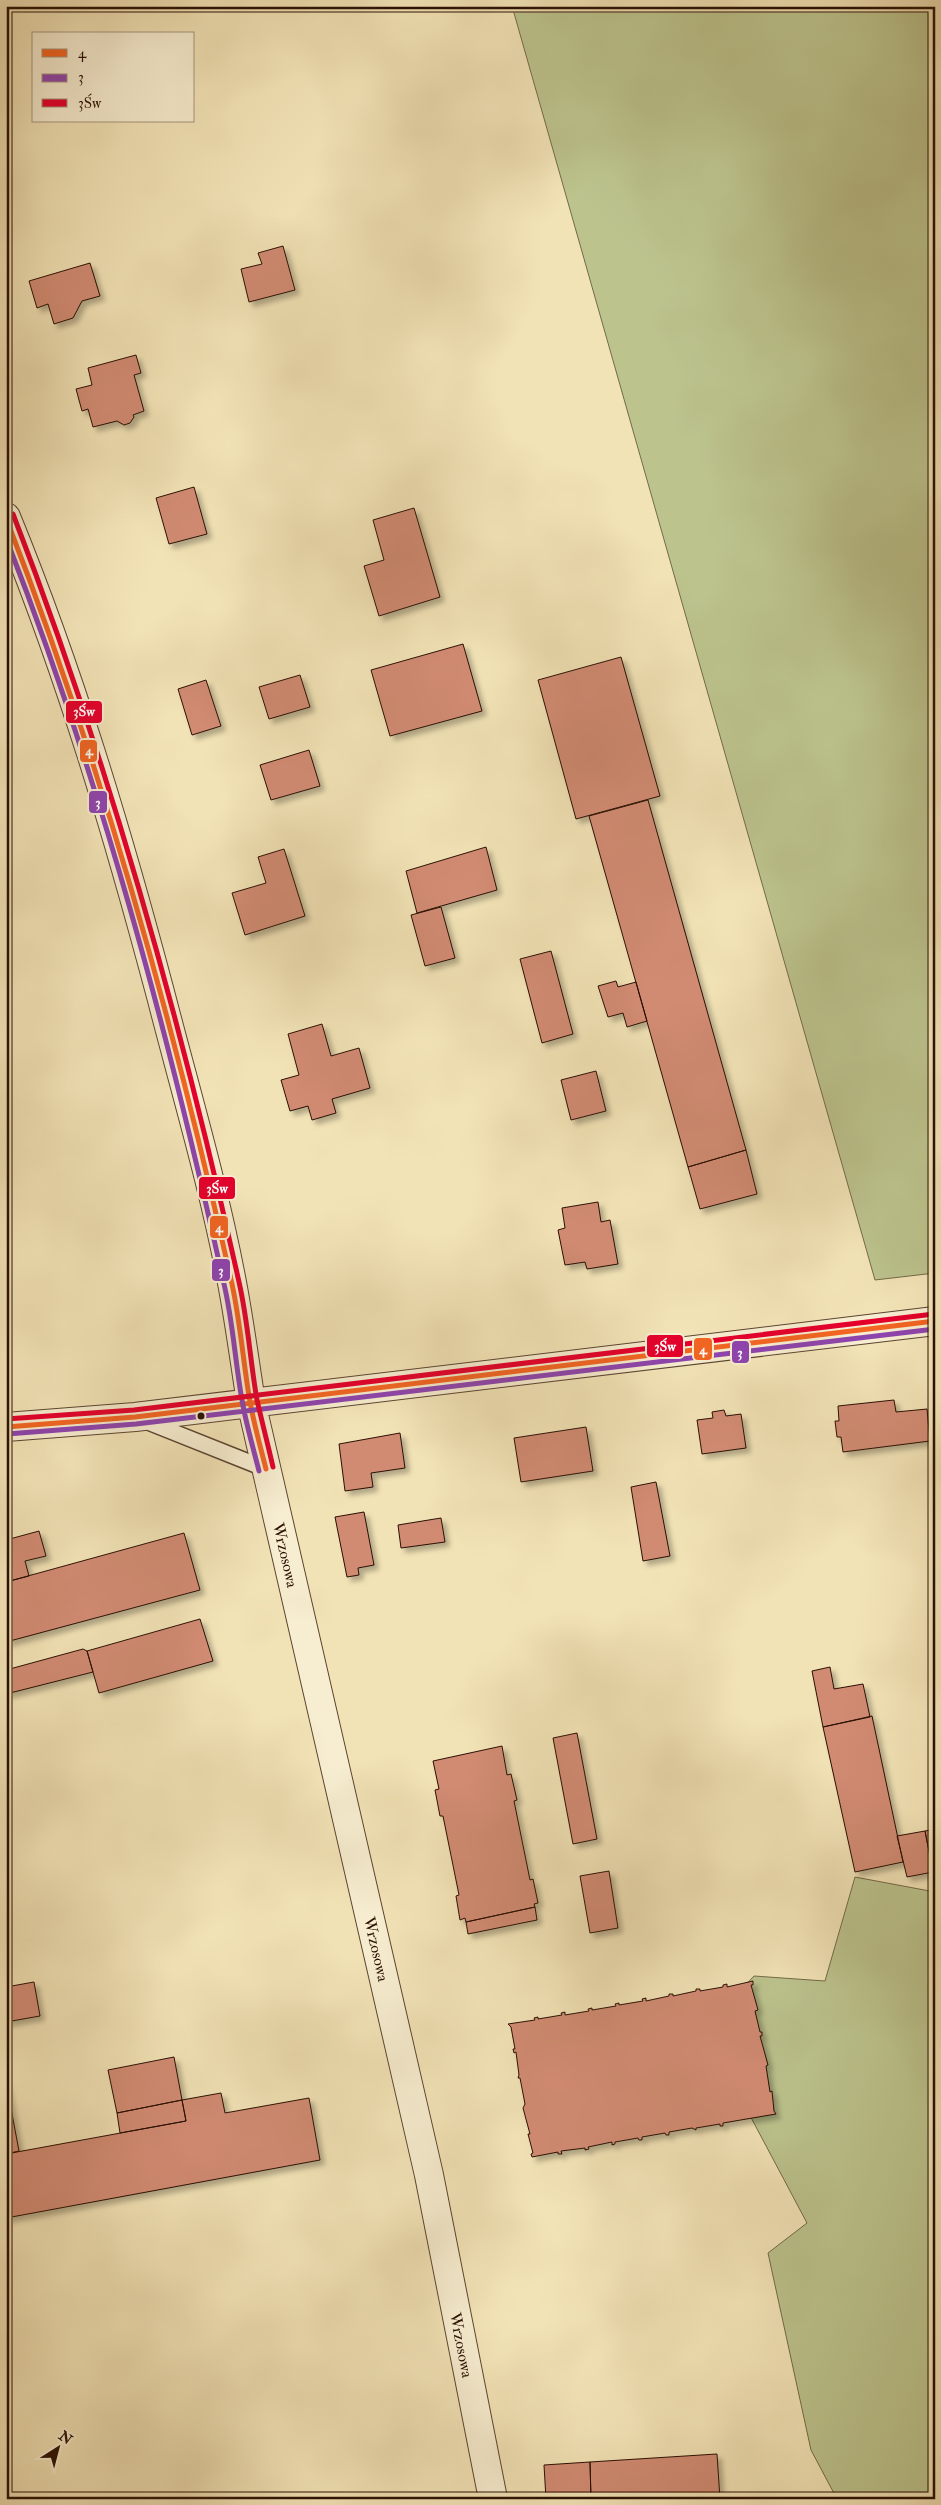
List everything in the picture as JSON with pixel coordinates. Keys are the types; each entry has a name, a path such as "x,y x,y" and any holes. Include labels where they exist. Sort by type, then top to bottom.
{"street":[{"name":"Wrzosowa","path":"6,517 32,580 88,744 134,896 196,1130 231,1278 251,1402 429,2175 492,2499"},
{"path":"6,1427 135,1417 935,1321"}],"lane":[{"path":"135,1417 266,1469"}],"green space":[{"path":"512,6 935,6 935,1273 875,1280"},
{"path":"855,1877 935,1892 935,2499 837,2499 811,2450 768,2253 807,2223 704,2029 754,1976 825,1981"}],"building":[{"path":"283,246 295,290 249,302 241,269 262,264 258,253"},
{"path":"90,263 100,296 82,301 73,318 54,324 48,304 37,308 29,281"},
{"path":"136,355 141,373 134,375 144,411 133,415 134,417 130,423 124,425 117,421 93,427 88,409 82,411 76,389 92,385 88,368"},
{"path":"194,487 207,534 169,544 156,498"},
{"path":"414,508 440,597 379,616 364,566 384,560 373,520"},
{"path":"463,644 482,711 390,736 371,670"},
{"path":"621,657 660,796 576,819 538,680"},
{"path":"300,675 310,707 269,719 259,687"},
{"path":"206,680 221,726 192,735 178,689"},
{"path":"309,750 320,786 271,800 260,765"},
{"path":"648,800 746,1150 688,1167 589,816"},
{"path":"486,847 497,890 417,913 406,871"},
{"path":"284,849 305,916 245,935 232,893 266,883 258,857"},
{"path":"441,907 455,958 425,966 411,915"},
{"path":"551,951 573,1034 542,1043 520,959"},
{"path":"616,981 618,987 636,982 647,1021 627,1027 623,1013 608,1017 598,986"},
{"path":"322,1024 331,1056 359,1048 370,1088 332,1099 336,1113 312,1120 308,1106 290,1111 281,1080 299,1075 288,1034"},
{"path":"596,1071 606,1111 571,1120 561,1080"},
{"path":"746,1150 757,1194 700,1209 688,1167"},
{"path":"598,1202 601,1222 610,1220 618,1264 587,1269 585,1262 565,1265 558,1230 565,1228 562,1208"},
{"path":"894,1400 896,1412 927,1409 930,1441 843,1452 841,1437 837,1437 835,1421 839,1421 838,1406"},
{"path":"724,1410 726,1416 741,1414 746,1448 702,1454 697,1420 713,1418 712,1412"},
{"path":"586,1427 593,1471 521,1482 514,1438"},
{"path":"400,1433 405,1468 371,1473 373,1487 345,1491 339,1444"},
{"path":"656,1482 670,1556 643,1561 631,1487"},
{"path":"364,1512 374,1565 358,1568 359,1575 347,1577 335,1517"},
{"path":"441,1518 445,1542 401,1548 398,1525"},
{"path":"39,1531 46,1556 25,1561 29,1576 6,1582 6,1540"},
{"path":"184,1533 200,1590 6,1642 6,1582"},
{"path":"200,1619 213,1661 99,1693 87,1651"},
{"path":"83,1649 87,1651 93,1672 6,1694 6,1670"},
{"path":"830,1667 834,1689 863,1684 870,1717 823,1727 812,1671"},
{"path":"872,1716 903,1862 855,1872 823,1727"},
{"path":"577,1733 597,1839 573,1844 553,1738"},
{"path":"502,1746 507,1775 511,1774 517,1800 514,1801 530,1880 533,1879 538,1903 534,1904 535,1907 466,1922 465,1918 460,1920 456,1896 459,1895 443,1816 440,1816 435,1790 439,1789 433,1761"},
{"path":"935,1829 935,1871 933,1872 925,1831"},
{"path":"925,1831 933,1872 907,1877 897,1836"},
{"path":"609,1871 618,1928 590,1933 580,1876"},
{"path":"535,1907 537,1920 468,1934 466,1922"},
{"path":"753,1981 753,1985 751,1985 758,2010 755,2011 760,2032 762,2032 762,2036 760,2036 768,2065 766,2066 770,2092 772,2091 776,2114 723,2123 723,2126 720,2126 720,2124 696,2128 696,2130 692,2128 669,2132 669,2135 665,2133 642,2137 642,2140 638,2138 615,2142 612,2145 612,2142 588,2147 589,2149 585,2150 585,2148 561,2151 562,2154 558,2154 558,2152 532,2157 531,2154 533,2153 528,2134 530,2134 523,2108 525,2104 520,2078 518,2078 516,2052 514,2053 511,2027 508,2024 535,2020 534,2018 538,2017 538,2019 562,2015 561,2013 565,2012 565,2015 589,2011 588,2009 592,2008 592,2010 616,2006 615,2004 619,2003 619,2005 643,2001 642,1999 646,1998 646,2001 669,1996 669,1994 673,1994 673,1996 696,1991 696,1989 700,1989 700,1991 723,1987 723,1985 727,1984 727,1987"},
{"path":"34,1982 40,2016 6,2022 6,1987"},
{"path":"174,2057 182,2100 117,2113 108,2070"},
{"path":"6,2082 19,2151 6,2154"},
{"path":"221,2093 225,2113 309,2098 320,2160 6,2218 6,2154 186,2121 182,2100"},
{"path":"182,2100 186,2121 120,2133 117,2113"},
{"path":"717,2454 720,2499 591,2499 590,2462"},
{"path":"590,2462 591,2499 546,2499 544,2465"}],"transit line":[{"name":"3Św","path":"13,514 48,608 112,798 168,990 217,1184 239,1282 245,1311 257,1400 273,1467"},
{"name":"4","path":"6,518 74,706 134,896 161,993 210,1186 232,1284 251,1405 266,1469"},
{"name":"3","path":"6,538 72,721 130,907 180,1095 224,1284 244,1409 259,1471"},
{"name":"3Św","path":"6,1419 134,1410 934,1314"},
{"name":"4","path":"6,1427 135,1417 935,1321"},
{"name":"3","path":"7,1434 136,1424 935,1329"}]}
